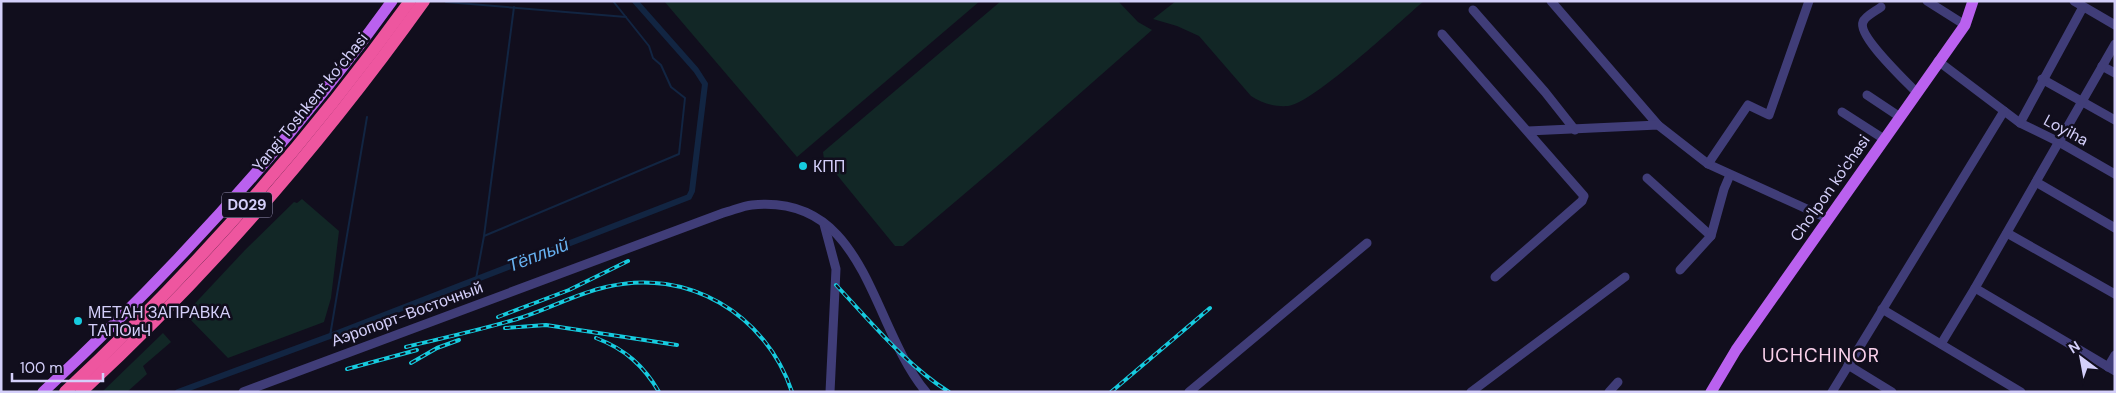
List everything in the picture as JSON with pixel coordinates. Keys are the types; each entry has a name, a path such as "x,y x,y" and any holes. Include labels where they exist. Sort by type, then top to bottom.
{"highway":[{"name":"Yangi Toshkent ko‘chasi","path":"65,392 158,302 261,188 368,59 410,1"},
{"name":"Yangi Toshkent ko‘chasi","path":"81,392 166,309 264,203 364,82 424,1"}],"main road":[{"path":"43,392 112,327 208,225 332,81 392,1"},
{"name":"Cho'lpon ko'chasi","path":"1711,392 1736,350 1966,25 1973,1"}],"street":[{"path":"1551,1 1658,125 1708,164 1829,218"},
{"path":"1708,164 1748,105 1769,116 1809,1"},
{"path":"1927,1 1966,25"},
{"path":"2074,1 2082,8 2115,25"},
{"path":"1881,7 1864,20 1862,24 1864,32 1872,44 1917,93"},
{"path":"2020,122 2082,8"},
{"path":"1473,10 1545,92 1575,130"},
{"path":"1442,34 1584,196 1582,201 1495,277"},
{"path":"1941,344 2115,44"},
{"name":"Loyiha","path":"1938,62 2020,122 2115,174"},
{"path":"2102,66 2115,73"},
{"path":"2042,79 2115,120"},
{"path":"1868,95 1900,117"},
{"path":"1832,392 2004,111"},
{"path":"1842,112 1884,139"},
{"path":"1528,131 1658,125"},
{"path":"1680,270 1711,236 1724,189 1730,175"},
{"path":"1647,178 1711,236"},
{"path":"2036,182 2115,228"},
{"name":"Аэропорт-Восточный","path":"243,392 722,213 750,206 777,204 797,208 839,234 860,266 898,350 914,378 926,392"},
{"path":"824,224 836,269 830,392"},
{"path":"2007,233 2115,294"},
{"path":"1189,392 1367,243"},
{"path":"1471,392 1625,278"},
{"path":"1975,288 2111,369 2115,355"},
{"path":"1882,309 2021,392"},
{"path":"1848,365 1892,392"},
{"path":"1609,392 1618,382"}],"green space":[{"path":"664,1 980,1 797,157"},
{"path":"1001,1 1118,1 1138,22 1152,30 903,246 895,246 824,159 823,152"},
{"path":"1176,1 1424,1 1336,77 1317,91 1288,106 1278,106 1259,101 1251,96 1199,36 1177,26 1153,19"},
{"path":"302,199 339,231 331,298 324,322 228,358 185,314 245,250 294,202 297,203"},
{"path":"163,333 171,342 143,366 147,374 127,392 102,392"}],"waterway":[{"path":"484,236 679,154 685,98 671,87 661,65 653,58 649,46 613,1"},
{"name":"Тёплый","path":"178,392 330,336 689,197 692,191 705,84 696,70 635,1"},
{"path":"446,2 626,17"},
{"path":"476,279 484,236 514,7"},
{"path":"330,336 367,117"}],"railway":[{"path":"498,317 569,290 628,261"},
{"path":"406,347 517,319 606,287 636,283 666,284 694,291 720,303 743,319 763,340 780,364 792,392"},
{"path":"836,285 903,356 949,392"},
{"path":"1111,392 1210,308"},
{"path":"505,328 546,325 677,345"},
{"path":"596,338 616,347 633,359 647,374 659,392"},
{"path":"411,363 437,348 459,340"},
{"path":"347,369 417,350"}],"place":[{"name":"КПП","path":"803,166"},
{"name":"МЕТАН ЗАПРАВКА ТАПОиЧ","path":"78,321"}],"district":[{"name":"UCHCHINOR","path":"1821,355"}]}
